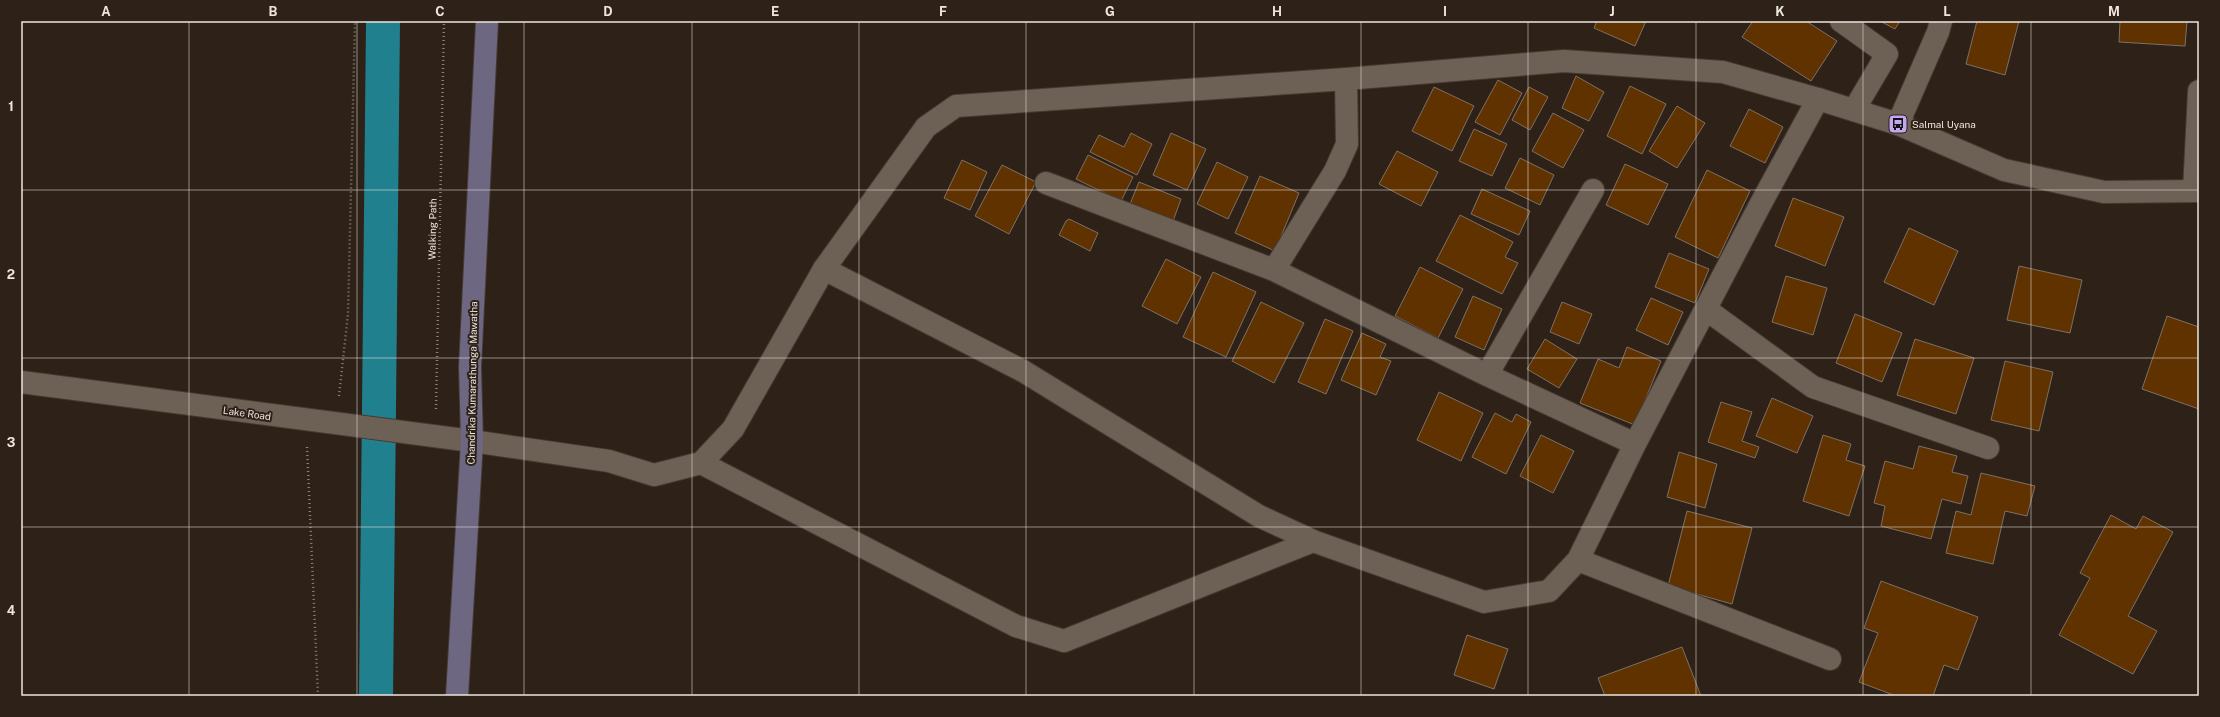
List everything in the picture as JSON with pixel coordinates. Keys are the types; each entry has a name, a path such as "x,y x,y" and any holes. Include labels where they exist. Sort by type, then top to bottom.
{"main road":[{"name":"Chandrika Kumarathunga Mawatha","path":"457,696 472,441 470,367 487,21"}],"street":[{"path":"1841,21 1887,54 1854,110"},
{"path":"1898,124 1938,32 1941,21"},
{"path":"1313,541 1064,640 1016,626 701,462 733,429 824,269 926,127 956,106 1346,79 1564,61 1723,72 1898,124 2004,170 2104,192 2196,191 2199,91"},
{"path":"1274,270 1335,170 1347,144 1346,79"},
{"path":"824,269 1023,371 1260,516 1313,541 1484,602 1549,591 1578,560 1635,444 1707,310 1760,205 1818,99"},
{"path":"1046,183 1274,270 1487,375 1635,444"},
{"path":"1487,375 1593,190"},
{"path":"1707,310 1812,387 1988,448"},
{"name":"Lake Road","path":"21,382 335,425 472,441 609,461 654,475 701,462"},
{"path":"1578,560 1830,659"}],"path":[{"path":"335,425 348,314 355,21"},
{"name":"Walking Path","path":"436,438 444,21"},
{"path":"305,421 318,696"}],"building":[{"path":"1597,21 1646,21 1635,46 1594,28"},
{"path":"1753,21 1806,21 1837,41 1811,81 1742,37"},
{"path":"1880,21 1900,21 1895,29"},
{"path":"1977,21 2019,21 2005,75 1966,64"},
{"path":"2120,21 2187,21 2185,46 2119,42"},
{"path":"1576,76 1604,92 1589,121 1562,108"},
{"path":"1498,80 1522,93 1500,135 1475,122"},
{"path":"1630,86 1666,104 1642,154 1607,136"},
{"path":"1434,87 1474,106 1452,151 1412,131"},
{"path":"1529,87 1548,97 1530,130 1512,120"},
{"path":"1677,106 1705,123 1677,168 1649,151"},
{"path":"1749,109 1783,127 1765,163 1730,146"},
{"path":"1553,113 1584,130 1563,168 1532,151"},
{"path":"1474,129 1507,144 1492,176 1459,161"},
{"path":"1131,133 1152,144 1137,175 1090,152 1099,135 1124,147"},
{"path":"1171,133 1206,149 1187,190 1153,175"},
{"path":"1397,151 1438,172 1421,206 1379,184"},
{"path":"1088,155 1133,177 1121,201 1076,179"},
{"path":"1520,158 1554,175 1540,205 1505,188"},
{"path":"962,160 987,172 970,210 944,198"},
{"path":"1217,162 1248,177 1228,219 1197,204"},
{"path":"1625,164 1668,184 1648,225 1606,205"},
{"path":"1002,165 1036,182 1009,234 975,216"},
{"path":"1707,170 1750,191 1718,258 1675,237"},
{"path":"1260,176 1299,193 1275,251 1235,233"},
{"path":"1139,182 1181,199 1173,221 1130,204"},
{"path":"1482,189 1530,211 1519,235 1471,214"},
{"path":"1793,198 1844,217 1825,266 1775,246"},
{"path":"1460,215 1513,242 1505,257 1518,263 1502,294 1436,261"},
{"path":"1069,219 1098,233 1090,251 1059,235 1066,221"},
{"path":"1909,228 1958,251 1934,305 1884,282"},
{"path":"1669,253 1709,269 1695,303 1655,287"},
{"path":"1166,259 1201,277 1177,324 1142,306"},
{"path":"2019,266 2082,280 2070,333 2007,320"},
{"path":"1420,267 1463,289 1438,338 1395,316"},
{"path":"1213,272 1256,292 1226,357 1183,337"},
{"path":"1786,276 1827,288 1813,335 1772,322"},
{"path":"1473,296 1502,309 1484,350 1455,337"},
{"path":"1651,298 1683,312 1668,345 1636,330"},
{"path":"1261,302 1304,323 1274,383 1232,361"},
{"path":"1562,302 1592,314 1579,344 1550,332"},
{"path":"1855,314 1902,333 1882,382 1836,363"},
{"path":"2167,316 2199,327 2199,409 2142,389"},
{"path":"1325,319 1353,331 1326,394 1298,382"},
{"path":"1362,333 1386,344 1380,357 1391,361 1376,395 1341,380"},
{"path":"1545,339 1577,359 1559,388 1527,369"},
{"path":"1915,339 1974,358 1956,414 1897,395"},
{"path":"1627,347 1661,361 1635,425 1580,403 1598,359 1619,368"},
{"path":"2005,361 2053,372 2039,431 1991,420"},
{"path":"1439,392 1483,413 1461,461 1417,440"},
{"path":"1772,398 1813,416 1797,453 1756,436"},
{"path":"1721,402 1752,412 1742,441 1759,447 1755,458 1708,442"},
{"path":"1495,413 1512,422 1516,414 1531,422 1506,474 1472,457"},
{"path":"1541,435 1574,451 1553,493 1520,476"},
{"path":"1823,435 1851,444 1846,460 1865,466 1849,516 1803,501"},
{"path":"1919,446 1957,456 1952,472 1968,476 1961,504 1942,499 1931,539 1881,526 1885,506 1874,503 1885,461 1913,469"},
{"path":"1679,452 1717,464 1705,508 1667,497"},
{"path":"1981,473 2035,486 2027,516 2005,511 1993,564 1946,553 1956,511 1971,515"},
{"path":"1687,511 1752,528 1732,604 1668,586"},
{"path":"2111,515 2136,529 2143,516 2173,532 2128,616 2157,631 2133,674 2059,635 2090,578 2080,573"},
{"path":"1881,581 1978,617 1958,670 1944,665 1933,696 1896,696 1859,682 1878,633 1864,628"},
{"path":"1467,635 1508,649 1494,689 1454,675"},
{"path":"1682,647 1701,696 1605,696 1598,678"}],"waterway":[{"path":"376,696 383,21"}],"place":[{"name":"Salmal Uyana","path":"1898,124"}]}
